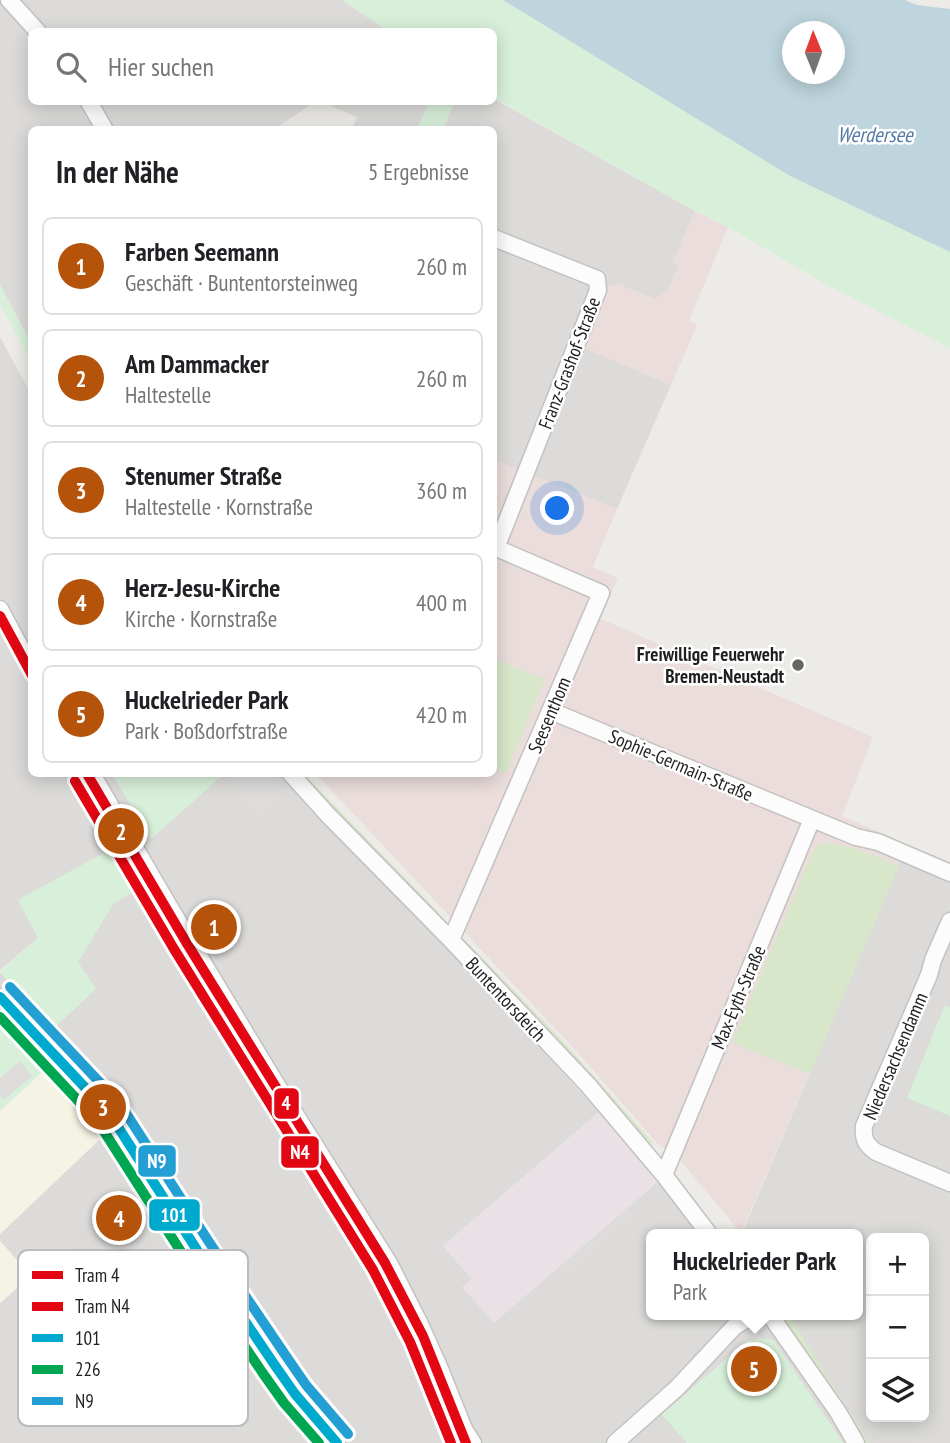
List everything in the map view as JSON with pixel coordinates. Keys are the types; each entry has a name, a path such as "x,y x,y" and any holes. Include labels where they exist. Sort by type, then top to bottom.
{"street":[{"path":"9,0 34,28"},
{"path":"91,105 103,126"},
{"name":"Franz-Grashof-Straße","path":"497,239 597,279 598,290 497,542"},
{"name":"Seesenthom","path":"451,940 601,593 497,548"},
{"path":"0,609 28,662"},
{"name":"Sophie-Germain-Straße","path":"551,711 812,819"},
{"path":"94,777 269,1072 389,1263 436,1357 465,1436 473,1443"},
{"name":"Buntentorsdeich","path":"294,777 588,1085 664,1175 705,1229"},
{"path":"812,819 856,837 878,842 950,873"},
{"name":"Max-Eyth-Straße","path":"664,1175 812,819"},
{"name":"Niedersachsendamm","path":"950,921 864,1126 866,1145 876,1152 950,1183"},
{"path":"0,997 109,1113 197,1250"},
{"path":"615,1443 677,1388 734,1328 746,1320"},
{"path":"774,1320 838,1412 856,1443"},
{"path":"248,1325 288,1384 337,1443"}],"shaded area":[{"path":"0,0 342,0 384,28 28,28 28,105 310,105 279,126 28,126 28,337 0,285"},
{"path":"497,101 695,211 673,262 679,265 668,291 655,299 618,284 578,345 671,385 617,509 497,461 497,126 445,126 453,105 497,105"},
{"path":"328,105 428,105 419,126 353,126 357,117"},
{"path":"695,211 728,227 689,321 697,325 671,385 577,345 600,287 618,284 655,299 668,291 679,266 673,262"},
{"path":"0,337 28,388 28,777 114,777 151,838 220,777 283,777 450,950 599,1112 443,1246 472,1279 463,1288 660,1180 696,1229 646,1229 646,1320 863,1320 863,1229 744,1229 907,844 950,862 950,1443 843,1443 773,1340 747,1341 663,1414 687,1443 0,1443 0,1303 18,1287 18,1426 248,1426 248,1250 18,1250 18,1261 0,1241 0,1234 100,1139 0,1025 0,972 52,1030 78,962 113,904 113,848 19,900 38,938 0,970"},
{"path":"497,461 617,509 593,567 618,578 601,619 873,737 842,816 907,844 743,1229 738,1229 680,1160 657,1143 580,1055 319,777 497,777"},
{"path":"227,777 273,777 286,792 257,822 243,797 239,798"},
{"path":"20,1061 32,1076 4,1100 0,1095 0,1078"},
{"path":"42,1072 100,1139 0,1234 0,1111"},
{"path":"599,1112 660,1180 494,1323 462,1287 472,1279 443,1246"},
{"path":"132,1180 166,1230 144,1250 73,1250 65,1240"},
{"path":"626,1211 633,1219 569,1274 562,1266"},
{"path":"0,1241 18,1261 18,1287 0,1303"}],"green space":[{"path":"342,0 503,0 790,176 950,252 950,348 829,286 497,100 497,28 384,28"},
{"path":"428,105 453,105 444,126 418,126"},
{"path":"0,285 28,337 28,356 0,304"},
{"path":"497,660 545,679 506,773 497,769"},
{"path":"114,777 221,777 151,839"},
{"path":"304,777 307,777 440,914 425,906"},
{"path":"820,843 851,847 899,866 810,1074 732,1043 812,853"},
{"path":"113,848 137,890 113,904 78,962 96,989 52,1030 0,972 38,938 18,900"},
{"path":"463,938 563,1041 655,1145 642,1137 468,949"},
{"path":"945,1005 950,1007 950,1116 907,1098"},
{"path":"0,1027 42,1072 0,1111"},
{"path":"782,1320 792,1320 869,1443 861,1443"},
{"path":"760,1338 773,1340 843,1443 687,1443 662,1415 747,1341"}],"water":[{"name":"Werdersee","path":"503,0 905,0 917,5 950,9 950,252 790,176"}],"tram line":[{"name":"4","path":"0,616 28,668"},
{"name":"4","path":"89,777 186,942 385,1263 423,1336 466,1443"},
{"name":"N4","path":"75,781 174,949 373,1270 410,1342 451,1443"}],"transit line":[{"name":"N9","path":"10,987 120,1104 214,1250"},
{"name":"101","path":"0,997 109,1113 197,1250"},
{"name":"226","path":"0,1017 98,1122 180,1250"},
{"name":"N9","path":"248,1299 306,1385 348,1434"},
{"name":"101","path":"248,1326 295,1394 337,1443"},
{"name":"226","path":"248,1351 284,1403 319,1443"}],"place":[{"name":"Freiwillige Feuerwehr Bremen-Neustadt","path":"798,665"},
{"name":"Am Dammacker","path":"121,831"},
{"name":"Farben Seemann","path":"214,927"},
{"name":"Stenumer Straße","path":"103,1107"},
{"name":"Herz-Jesu-Kirche","path":"119,1218"},
{"name":"Huckelrieder Park","path":"754,1369"}]}
